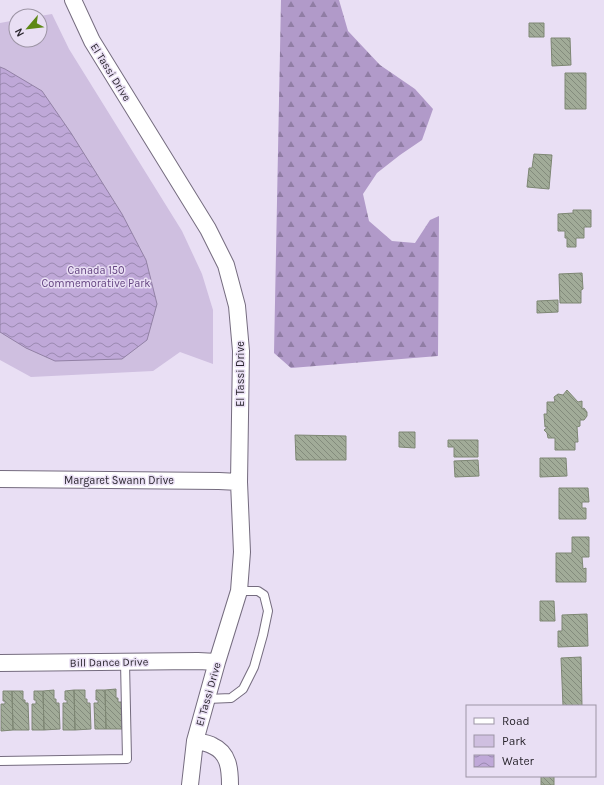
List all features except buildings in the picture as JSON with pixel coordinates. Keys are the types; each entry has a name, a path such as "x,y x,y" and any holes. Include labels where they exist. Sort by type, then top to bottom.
{"street":[{"name":"El Tassi Drive","path":"73,0 92,41 208,229 226,265 237,306 241,351 239,482 242,552 239,590 195,740 190,785"},
{"name":"Margaret Swann Drive","path":"0,479 239,482"},
{"name":"Bill Dance Drive","path":"0,664 217,662"},
{"path":"195,740 215,746 224,755 229,765 230,785"}],"lane":[{"path":"207,699 231,698 243,688 254,667 268,611 264,595 258,591 239,590"},
{"path":"0,761 127,759 125,662"}],"green space":[{"path":"281,0 339,0 348,31 380,65 415,89 433,109 422,140 377,173 363,194 369,221 392,241 415,243 430,220 439,216 438,356 291,368 274,353"},
{"name":"Canada 150 Commemorative Park","path":"52,14 69,49 182,231 202,274 213,310 213,364 180,352 153,371 31,377 0,360 0,23 8,22 8,48 48,48 48,15"}],"water":[{"path":"0,67 42,91 71,133 122,214 146,260 157,304 147,340 122,359 55,361 26,348 0,332"}]}
